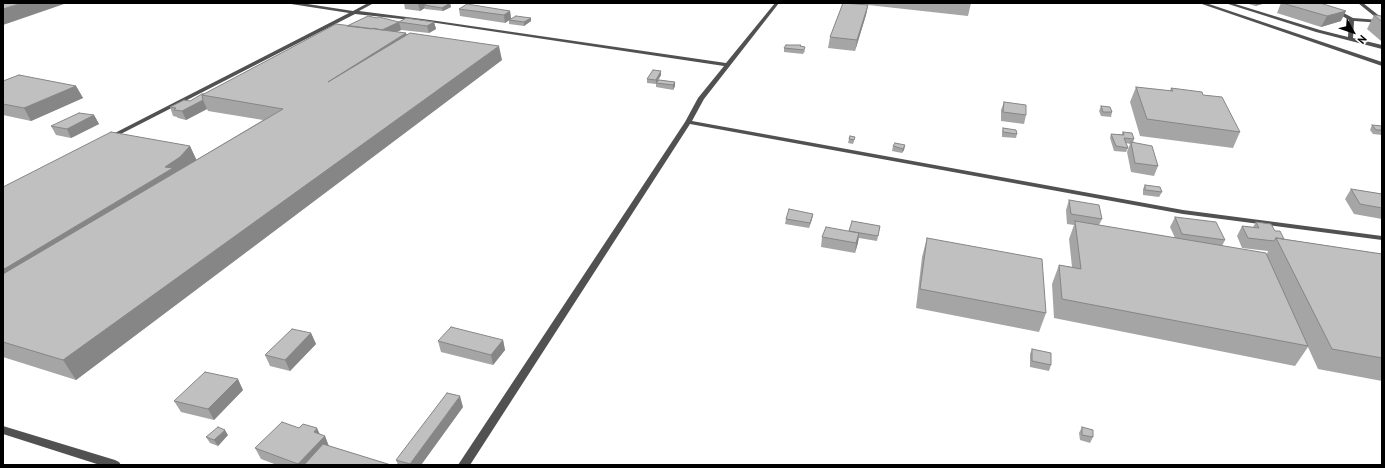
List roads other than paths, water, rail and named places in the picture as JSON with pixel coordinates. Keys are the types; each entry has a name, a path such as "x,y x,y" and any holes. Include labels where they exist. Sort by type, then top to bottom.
{"lane":[{"path":"291,3 430,21 727,65"},
{"path":"101,142 372,3"},
{"path":"464,465 688,122 701,98 777,3"},
{"path":"1201,3 1382,64"},
{"path":"1227,3 1350,40 1382,47"},
{"path":"1360,3 1382,21"},
{"path":"1330,9 1352,19 1382,21"},
{"path":"1350,40 1352,19"},
{"path":"688,122 1182,212 1382,238"},
{"path":"3,430 115,465"}]}
